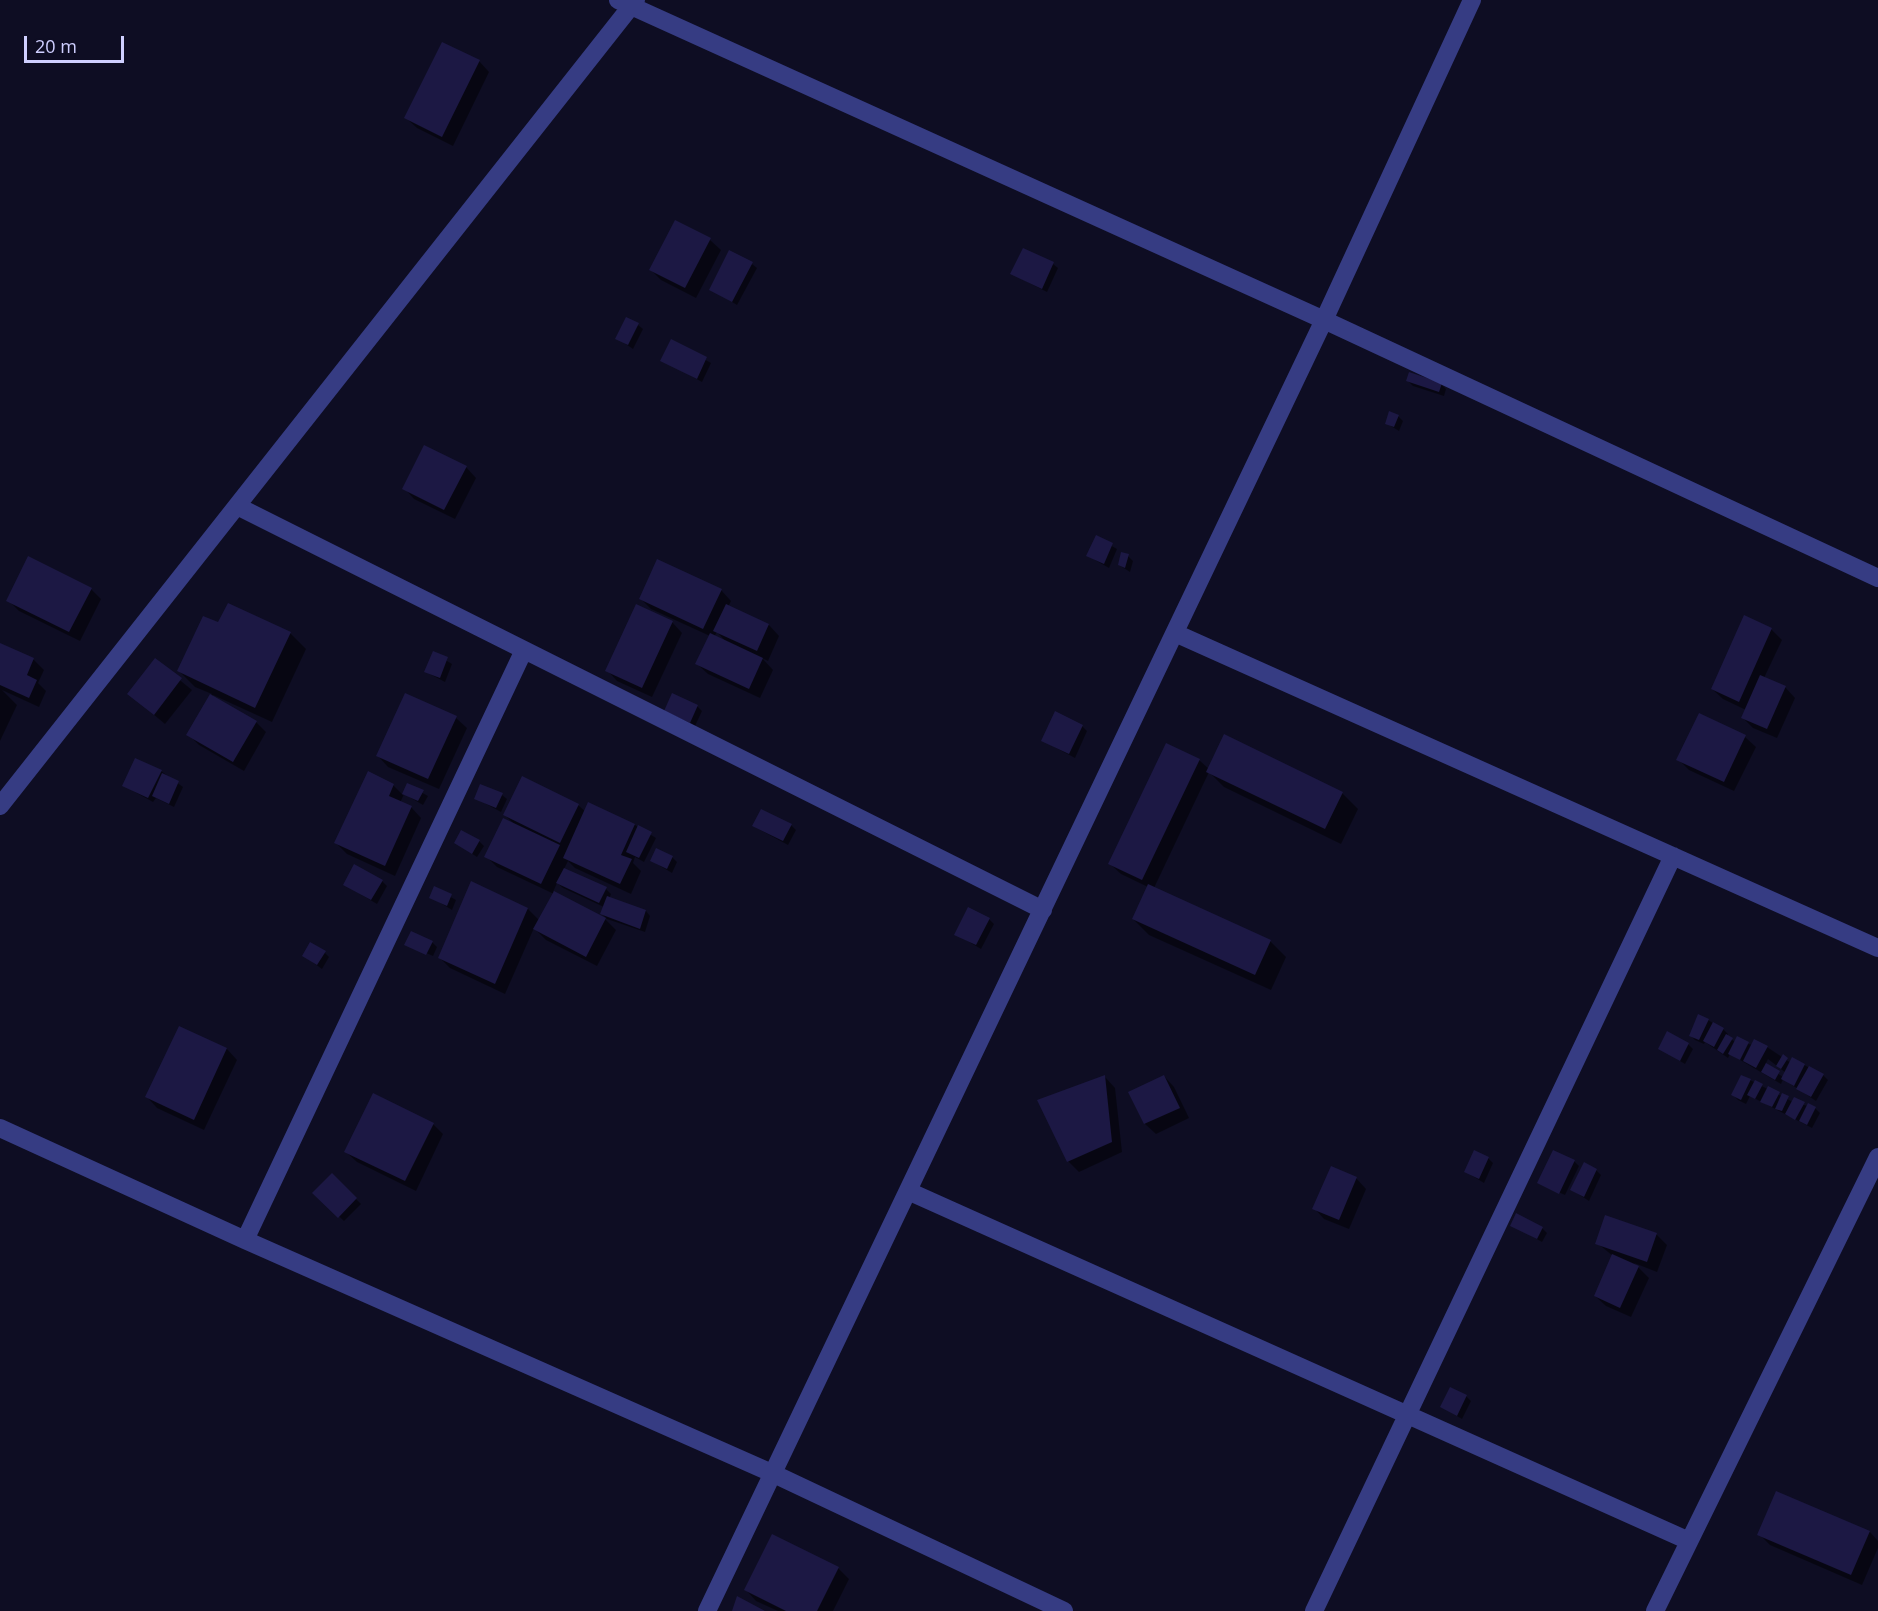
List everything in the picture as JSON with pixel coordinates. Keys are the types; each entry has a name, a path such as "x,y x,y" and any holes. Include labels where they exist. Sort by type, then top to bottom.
{"street":[{"path":"707,1611 1324,320 1472,0"},
{"path":"0,806 237,506 629,2 1324,320 1878,578"},
{"path":"237,506 1043,910"},
{"path":"1175,633 1878,948"},
{"path":"244,1240 524,650"},
{"path":"1314,1611 1673,856"},
{"path":"0,1128 244,1240 774,1473 1064,1611"},
{"path":"1655,1611 1878,1156"},
{"path":"908,1191 1689,1541"}],"building":[{"path":"442,42 480,60 442,137 404,118"},
{"path":"675,220 711,238 685,288 649,270"},
{"path":"1023,248 1054,262 1042,289 1010,274"},
{"path":"729,250 753,262 732,302 709,290"},
{"path":"626,317 639,323 628,345 615,339"},
{"path":"671,339 707,357 697,379 660,361"},
{"path":"1409,372 1442,383 1439,392 1406,381"},
{"path":"1389,411 1399,415 1394,427 1385,424"},
{"path":"424,445 467,466 444,510 402,489"},
{"path":"1096,535 1113,543 1104,564 1086,556"},
{"path":"1121,552 1129,554 1125,568 1118,565"},
{"path":"28,556 92,588 69,632 6,601"},
{"path":"657,559 722,589 703,629 639,599"},
{"path":"228,603 291,632 255,708 177,671 203,616 218,622"},
{"path":"636,604 673,621 642,688 605,671"},
{"path":"726,604 769,624 757,651 713,631"},
{"path":"1744,615 1772,628 1739,702 1711,689"},
{"path":"710,633 763,658 749,689 695,664"},
{"path":"0,643 34,658 27,675 37,680 29,698 0,685"},
{"path":"433,651 448,657 440,678 424,672"},
{"path":"155,658 182,678 154,715 127,694"},
{"path":"1760,675 1786,686 1767,729 1741,718"},
{"path":"405,693 457,716 428,779 376,756"},
{"path":"672,693 698,705 690,723 664,711"},
{"path":"210,694 257,721 233,762 186,735"},
{"path":"1055,711 1083,725 1069,754 1041,741"},
{"path":"1699,713 1746,735 1724,782 1676,760"},
{"path":"1224,734 1343,792 1325,829 1206,772"},
{"path":"1166,743 1200,759 1142,880 1108,864"},
{"path":"135,758 162,770 148,798 122,786"},
{"path":"368,771 394,784 389,796 412,806 385,866 334,843"},
{"path":"162,773 179,781 169,804 152,796"},
{"path":"522,776 579,804 560,843 503,815"},
{"path":"407,783 424,790 418,801 402,794"},
{"path":"480,784 503,793 496,808 474,799"},
{"path":"588,802 635,824 621,855 632,859 620,884 563,858"},
{"path":"761,809 792,824 783,841 752,826"},
{"path":"503,818 560,845 541,884 484,857"},
{"path":"638,825 652,832 639,858 626,852"},
{"path":"461,830 480,840 472,854 454,843"},
{"path":"656,848 673,856 667,869 650,861"},
{"path":"354,864 383,880 371,900 343,885"},
{"path":"564,868 607,887 599,903 556,883"},
{"path":"471,881 528,908 495,984 438,958"},
{"path":"1148,884 1271,940 1255,975 1132,919"},
{"path":"434,886 452,894 447,906 429,898"},
{"path":"554,891 606,918 586,957 533,929"},
{"path":"607,896 646,910 640,929 600,914"},
{"path":"968,907 990,918 976,945 954,935"},
{"path":"411,931 433,941 426,955 404,945"},
{"path":"310,942 326,951 317,965 302,956"},
{"path":"1698,1014 1709,1019 1699,1040 1689,1036"},
{"path":"1713,1022 1724,1028 1714,1047 1703,1041"},
{"path":"179,1026 227,1048 194,1120 145,1097"},
{"path":"1667,1031 1689,1043 1680,1061 1658,1049"},
{"path":"1726,1034 1733,1038 1723,1054 1717,1050"},
{"path":"1737,1036 1749,1042 1740,1060 1728,1054"},
{"path":"1754,1039 1768,1046 1756,1068 1743,1061"},
{"path":"1783,1054 1788,1058 1781,1069 1776,1066"},
{"path":"1792,1057 1805,1064 1794,1086 1781,1079"},
{"path":"1766,1063 1780,1071 1775,1080 1761,1072"},
{"path":"1809,1066 1824,1074 1811,1097 1796,1089"},
{"path":"1105,1075 1112,1142 1067,1162 1037,1100"},
{"path":"1164,1075 1180,1108 1144,1124 1128,1092"},
{"path":"1741,1075 1751,1079 1741,1100 1731,1095"},
{"path":"1755,1080 1763,1084 1755,1099 1747,1095"},
{"path":"1768,1086 1780,1092 1772,1107 1760,1102"},
{"path":"373,1093 434,1123 405,1181 344,1152"},
{"path":"1782,1093 1789,1096 1782,1111 1775,1109"},
{"path":"1794,1097 1805,1102 1795,1120 1785,1114"},
{"path":"1808,1103 1816,1107 1807,1125 1799,1121"},
{"path":"1474,1150 1489,1157 1479,1179 1464,1172"},
{"path":"1553,1150 1575,1160 1559,1194 1537,1183"},
{"path":"1584,1162 1597,1169 1584,1197 1570,1190"},
{"path":"1331,1166 1357,1177 1339,1220 1312,1209"},
{"path":"332,1173 357,1198 338,1218 312,1193"},
{"path":"1516,1213 1543,1227 1537,1239 1510,1226"},
{"path":"1605,1215 1657,1233 1647,1262 1595,1244"},
{"path":"1612,1254 1639,1266 1620,1308 1594,1296"},
{"path":"1450,1387 1467,1395 1457,1416 1440,1407"},
{"path":"1776,1491 1870,1531 1851,1575 1757,1535"},
{"path":"772,1534 839,1567 817,1611 786,1611 744,1590"},
{"path":"737,1596 765,1611 732,1611"}]}
